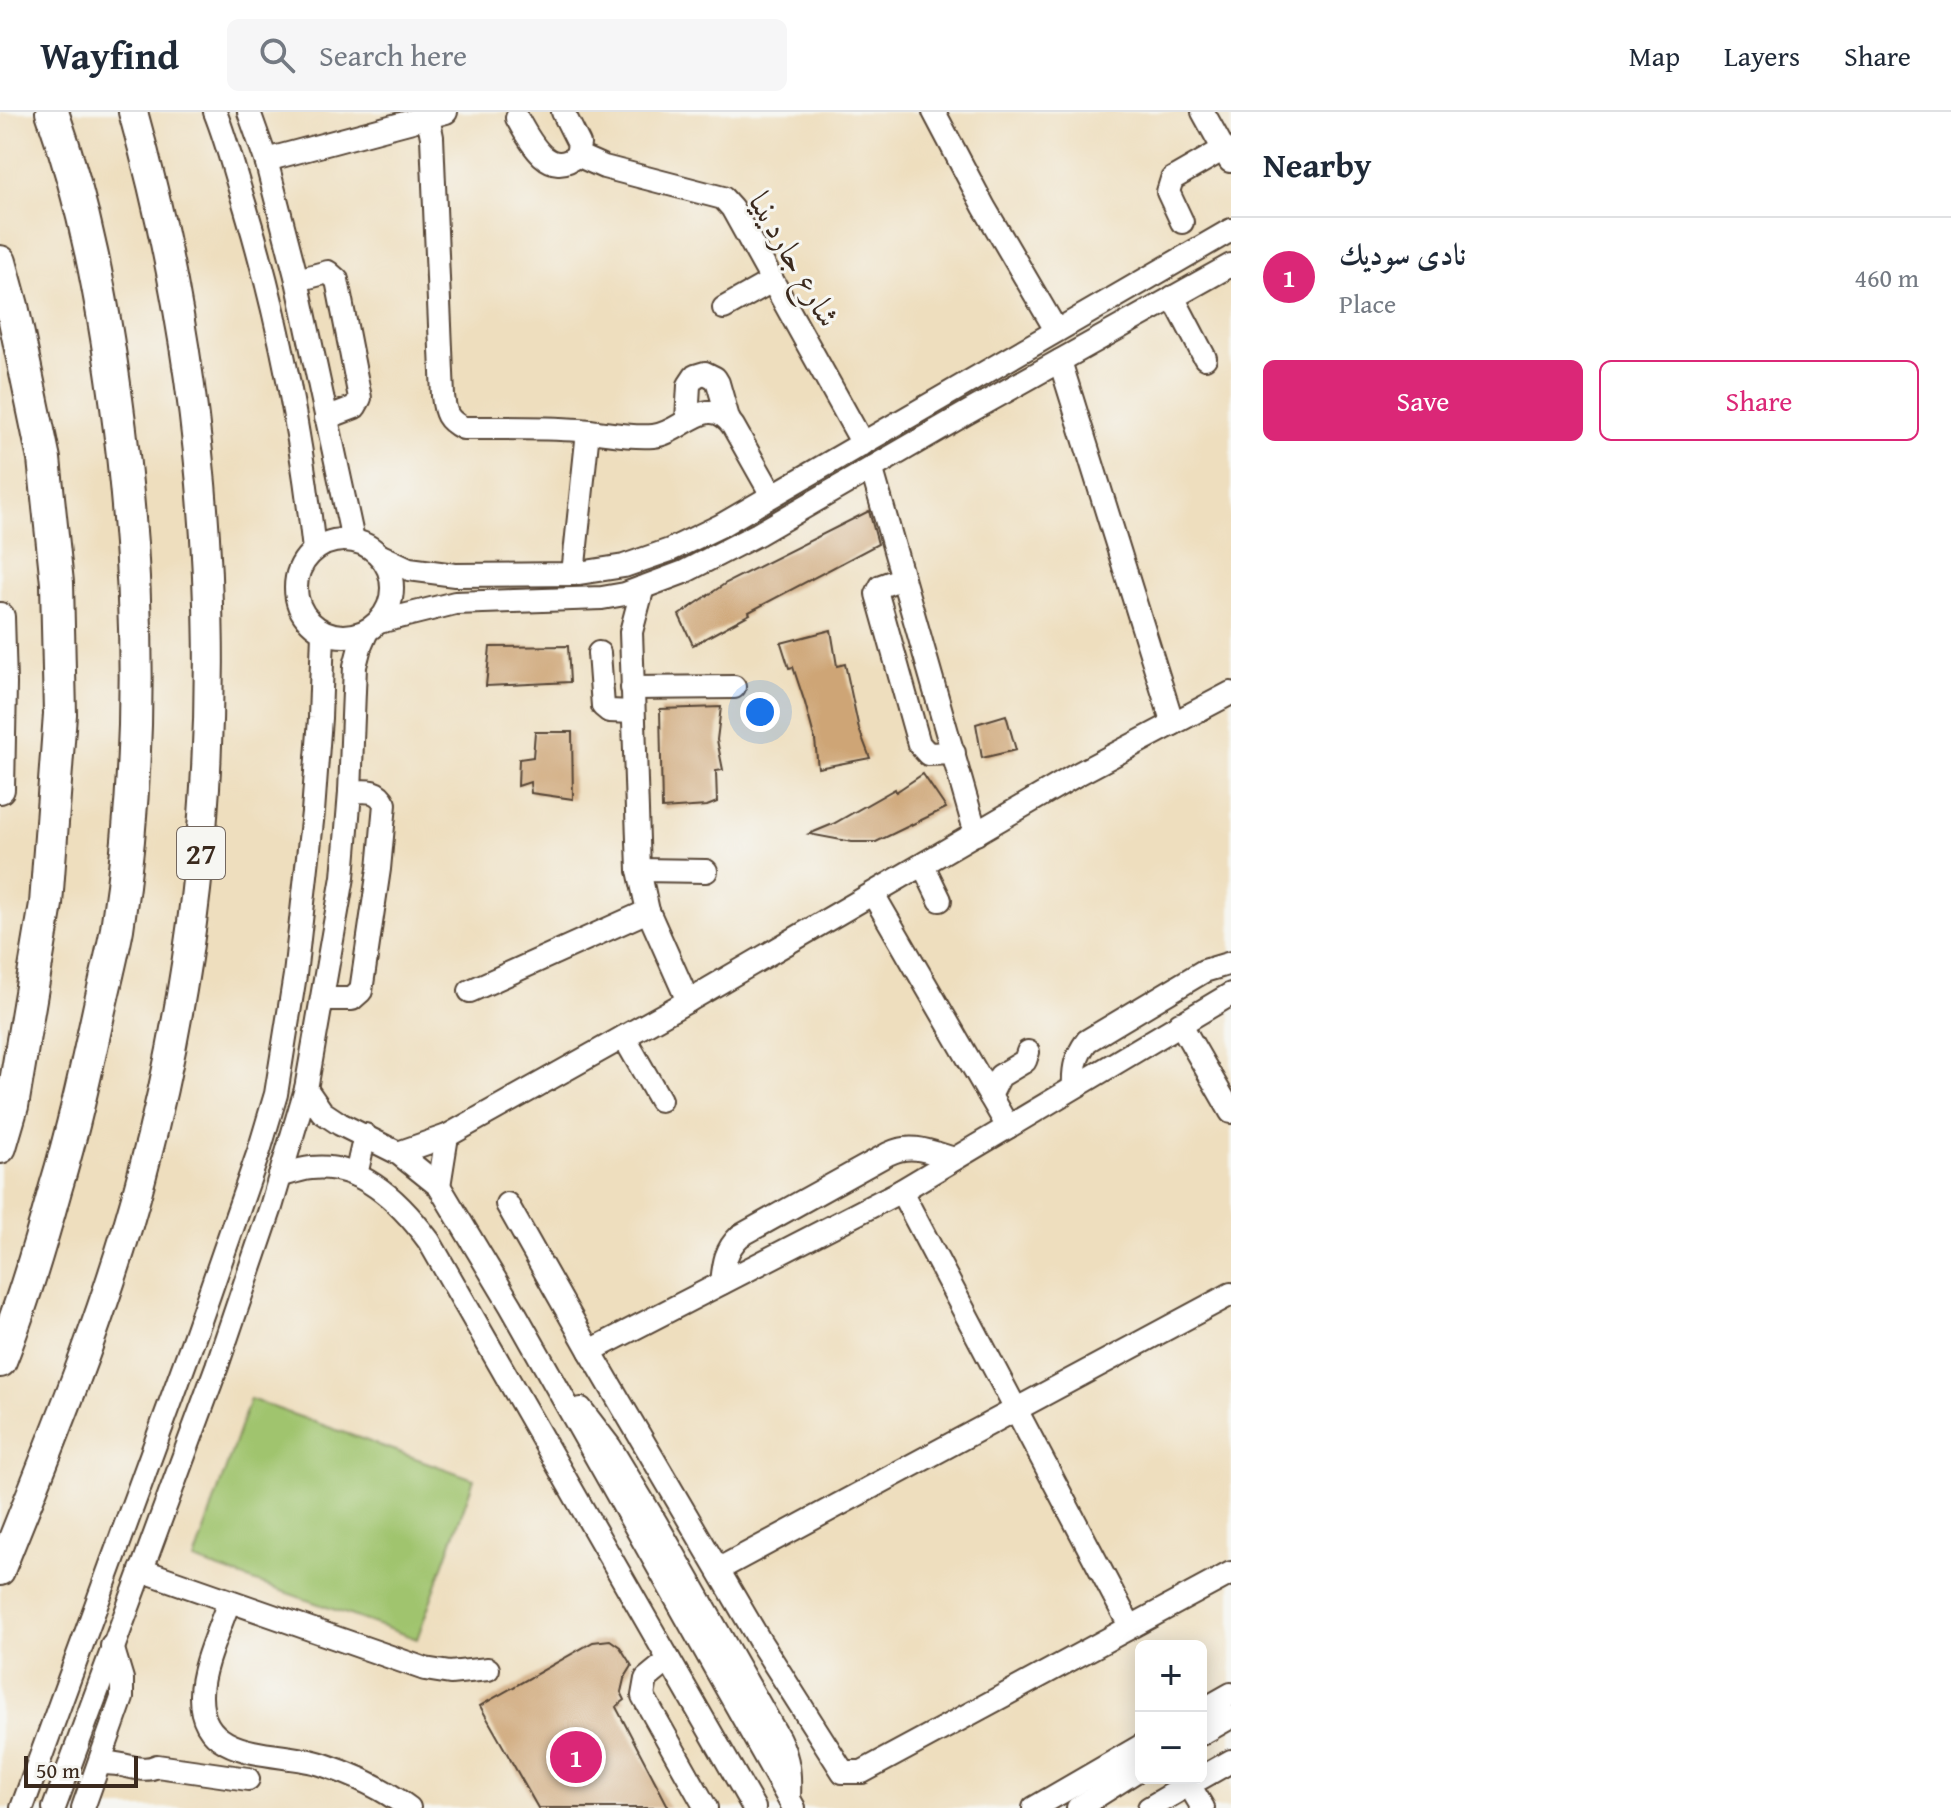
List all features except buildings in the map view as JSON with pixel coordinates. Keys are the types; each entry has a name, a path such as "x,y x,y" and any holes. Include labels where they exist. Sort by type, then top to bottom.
{"highway":[{"path":"0,1361 23,1304 76,1119 117,929 129,814 135,689 135,589 128,486 111,360 92,248 52,112"},
{"path":"0,262 44,459 57,583 60,714 46,904 12,1106 0,1147"}],"main road":[{"name":"27","path":"0,1571 50,1446 124,1239 142,1177 184,988 201,861 210,670 210,605 202,478 174,283 133,112"},
{"path":"0,617 0,789"}],"street":[{"path":"215,112 256,242 281,339 305,473 314,550"},
{"path":"249,112 266,160 297,280 353,540"},
{"path":"517,118 536,150 546,159 566,162 577,155 579,144 563,112"},
{"path":"934,112 984,207 1056,330"},
{"path":"1182,222 1168,192 1172,179 1227,155 1203,112"},
{"path":"266,160 434,114 445,413 451,422 463,428 657,436 672,431 697,414 710,412 728,418"},
{"name":"شارع جاردينيا","path":"577,155 604,167 723,198 732,208 863,444"},
{"path":"379,555 409,569 455,575 573,574 624,566 670,550 720,526 1231,230"},
{"path":"54,1808 232,1323 306,1089 343,877 355,666 373,626 387,610 392,596 392,581 388,567 379,555 367,545 353,540 326,543 314,550 299,568 295,585 297,602 304,618 323,633 345,637 373,626 430,607 602,598 643,587 684,572 758,534 1231,265"},
{"path":"297,280 328,272 337,280 360,398 355,407 326,418"},
{"path":"724,308 772,281"},
{"path":"1173,297 1205,358"},
{"path":"1060,361 1173,724"},
{"path":"687,420 689,385 695,376 705,373 715,378 728,418 772,495"},
{"path":"956,391 965,414"},
{"path":"573,574 588,431"},
{"path":"872,470 976,834"},
{"path":"477,574 471,589 478,603"},
{"path":"903,578 881,586 877,599 919,744 928,754 954,753"},
{"path":"643,587 631,632 639,870 648,911 688,1001"},
{"path":"602,598 631,632"},
{"path":"22,1808 203,1311 276,1094 313,812 323,633"},
{"path":"599,653 603,706 613,712 633,712"},
{"path":"632,688 734,687"},
{"path":"398,1153 447,1136 688,1001 1076,775 1231,693"},
{"path":"323,999 352,999 361,991 375,898 385,804 383,798 372,791 350,792"},
{"path":"923,865 940,900"},
{"path":"639,870 706,871"},
{"path":"873,894 1008,1127"},
{"path":"470,991 648,911"},
{"path":"299,937 332,941"},
{"path":"1074,1087 1073,1071 1078,1053 1087,1041 1204,971 1231,963"},
{"path":"590,1351 901,1191 1231,994"},
{"path":"1180,1023 1231,1112"},
{"path":"624,1037 662,1099"},
{"path":"990,1096 1000,1076 1025,1061 1028,1052"},
{"path":"306,1089 322,1112 398,1153 439,1186 511,1306 792,1804"},
{"path":"356,1175 365,1135"},
{"path":"439,1186 447,1136"},
{"path":"722,1283 725,1259 740,1236 888,1154 914,1148 954,1159"},
{"path":"280,1176 310,1168 334,1168 356,1175 386,1193 411,1216 429,1241 754,1808"},
{"path":"901,1191 1130,1626"},
{"path":"507,1204 761,1643 843,1772 855,1774 923,1741 1231,1573"},
{"path":"719,1569 1231,1294"},
{"path":"477,1325 511,1306"},
{"path":"203,1311 232,1323"},
{"path":"556,1388 591,1420 656,1523 734,1658 788,1758 792,1804"},
{"path":"656,1523 682,1508"},
{"path":"141,1570 425,1669 450,1673 488,1669"},
{"path":"229,1601 201,1691 203,1713 213,1732 239,1750 323,1765 379,1788 409,1808"},
{"path":"84,1636 113,1646"},
{"path":"734,1658 761,1643"},
{"path":"83,1808 123,1691 113,1646"},
{"path":"669,1660 649,1675 643,1685 643,1696 706,1808"},
{"path":"1207,1708 1231,1694"},
{"path":"1207,1731 1231,1717"},
{"path":"107,1742 112,1749 148,1759 157,1766 248,1779"},
{"path":"1034,1808 1135,1749"},
{"path":"1207,1773 1231,1761"},
{"path":"100,1764 114,1762 147,1770 157,1766"},
{"path":"1078,1808 1135,1773"},
{"path":"1148,1784 1157,1806 1188,1784"},
{"path":"1195,1784 1203,1808"}],"green space":[{"path":"250,1399 474,1479 417,1639 194,1560"}],"place":[{"name":"نادى سوديك","path":"576,1757"}]}
